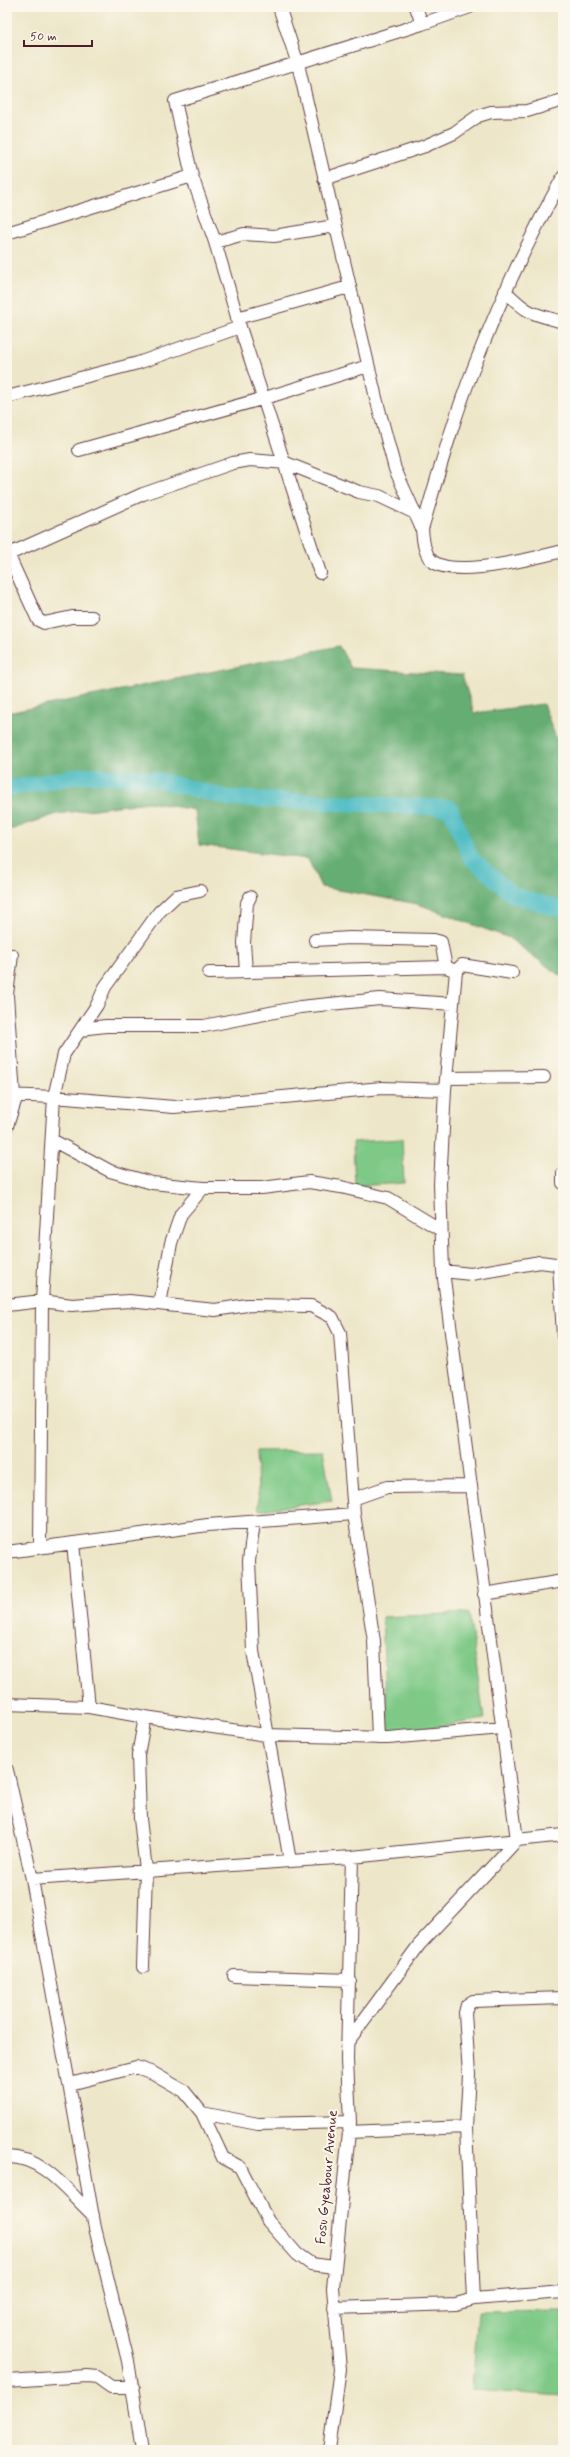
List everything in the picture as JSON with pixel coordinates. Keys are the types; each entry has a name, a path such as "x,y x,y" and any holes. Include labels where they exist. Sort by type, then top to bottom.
{"street":[{"path":"279,7 298,64 349,287 395,469 422,529 424,544 428,556 435,563 448,566 498,566 563,551"},
{"path":"416,7 422,24"},
{"path":"320,573 286,463 239,322 215,242 192,176 175,101 298,64 470,7"},
{"path":"324,179 424,146 454,133 484,114 527,111 563,100"},
{"path":"7,233 192,176"},
{"path":"422,529 454,423 474,367 505,291 563,178"},
{"path":"215,242 244,234 274,236 335,226"},
{"path":"7,397 138,363 239,322 349,287"},
{"path":"505,291 523,308 535,315 563,322"},
{"path":"80,450 265,398 368,366"},
{"path":"92,617 72,616 44,623 38,620 7,554 143,494 233,462 250,460 286,463 359,492 379,496 415,513"},
{"path":"40,1547 42,1301 54,1098 64,1054 97,1005 105,987 159,912 176,896 200,891"},
{"path":"246,971 244,944 247,903 250,897"},
{"path":"315,940 350,938 434,940 441,942 451,969 453,1004 445,1084 440,1184 443,1270 516,1840 419,1945 347,2043"},
{"path":"7,1126 13,1095 7,995 12,955"},
{"path":"209,973 246,971 451,969 462,964 512,973"},
{"path":"79,1032 88,1028 106,1026 204,1026 300,1007 380,999 453,1004"},
{"path":"13,1095 174,1107 382,1088 544,1077"},
{"path":"52,1140 110,1171 152,1183 203,1188 262,1188 310,1182 342,1187 388,1198 441,1230"},
{"path":"563,1173 563,1183"},
{"path":"160,1304 171,1243 181,1214 203,1188"},
{"path":"443,1270 471,1274 540,1262 561,1265 563,1336"},
{"path":"7,1305 42,1301 72,1305 129,1301 215,1310 247,1305 287,1304 311,1306 332,1316 340,1333 354,1514 374,1641 378,1738"},
{"path":"353,1499 387,1487 471,1486"},
{"path":"7,1552 208,1525 354,1514"},
{"path":"254,1522 249,1561 253,1652 266,1735 290,1861"},
{"path":"73,1543 89,1707"},
{"path":"484,1594 563,1581"},
{"path":"7,1704 89,1707 266,1735 378,1738 502,1728"},
{"path":"143,1967 146,1870 140,1819 138,1755 145,1717"},
{"path":"7,1770 10,1795 32,1879 93,2215 133,2387 142,2450"},
{"path":"32,1879 352,1857 563,1835"},
{"name":"Fosu Gyeabour Avenue","path":"329,2450 340,2369 334,2308 334,2267 349,2127 347,2043 350,1980 352,1857"},
{"path":"234,1976 350,1980"},
{"path":"474,2299 466,2127 468,2074 465,2013 467,2005 473,2001 563,1998"},
{"path":"70,2084 136,2067 153,2073 184,2092 202,2113 223,2158 240,2167 268,2221 297,2254 311,2264 334,2267"},
{"path":"202,2113 258,2124 349,2127 466,2127"},
{"path":"7,2157 19,2157 36,2163 93,2215"},
{"path":"334,2308 456,2304 474,2299 563,2292"},
{"path":"7,2381 87,2376 97,2377 111,2387 133,2387"}],"green space":[{"path":"339,646 351,668 462,675 474,713 543,704 563,756 563,978 509,938 418,904 321,887 308,859 199,845 195,810 148,802 57,814 7,831 7,713"},
{"path":"402,1139 404,1183 355,1186 353,1142"},
{"path":"323,1450 332,1501 259,1510 256,1451"},
{"path":"469,1613 484,1719 388,1735 382,1617"},
{"path":"563,2311 563,2396 472,2390 478,2312"}],"waterway":[{"path":"7,789 84,775 153,779 229,798 450,808 471,858 513,895 563,910"}]}
